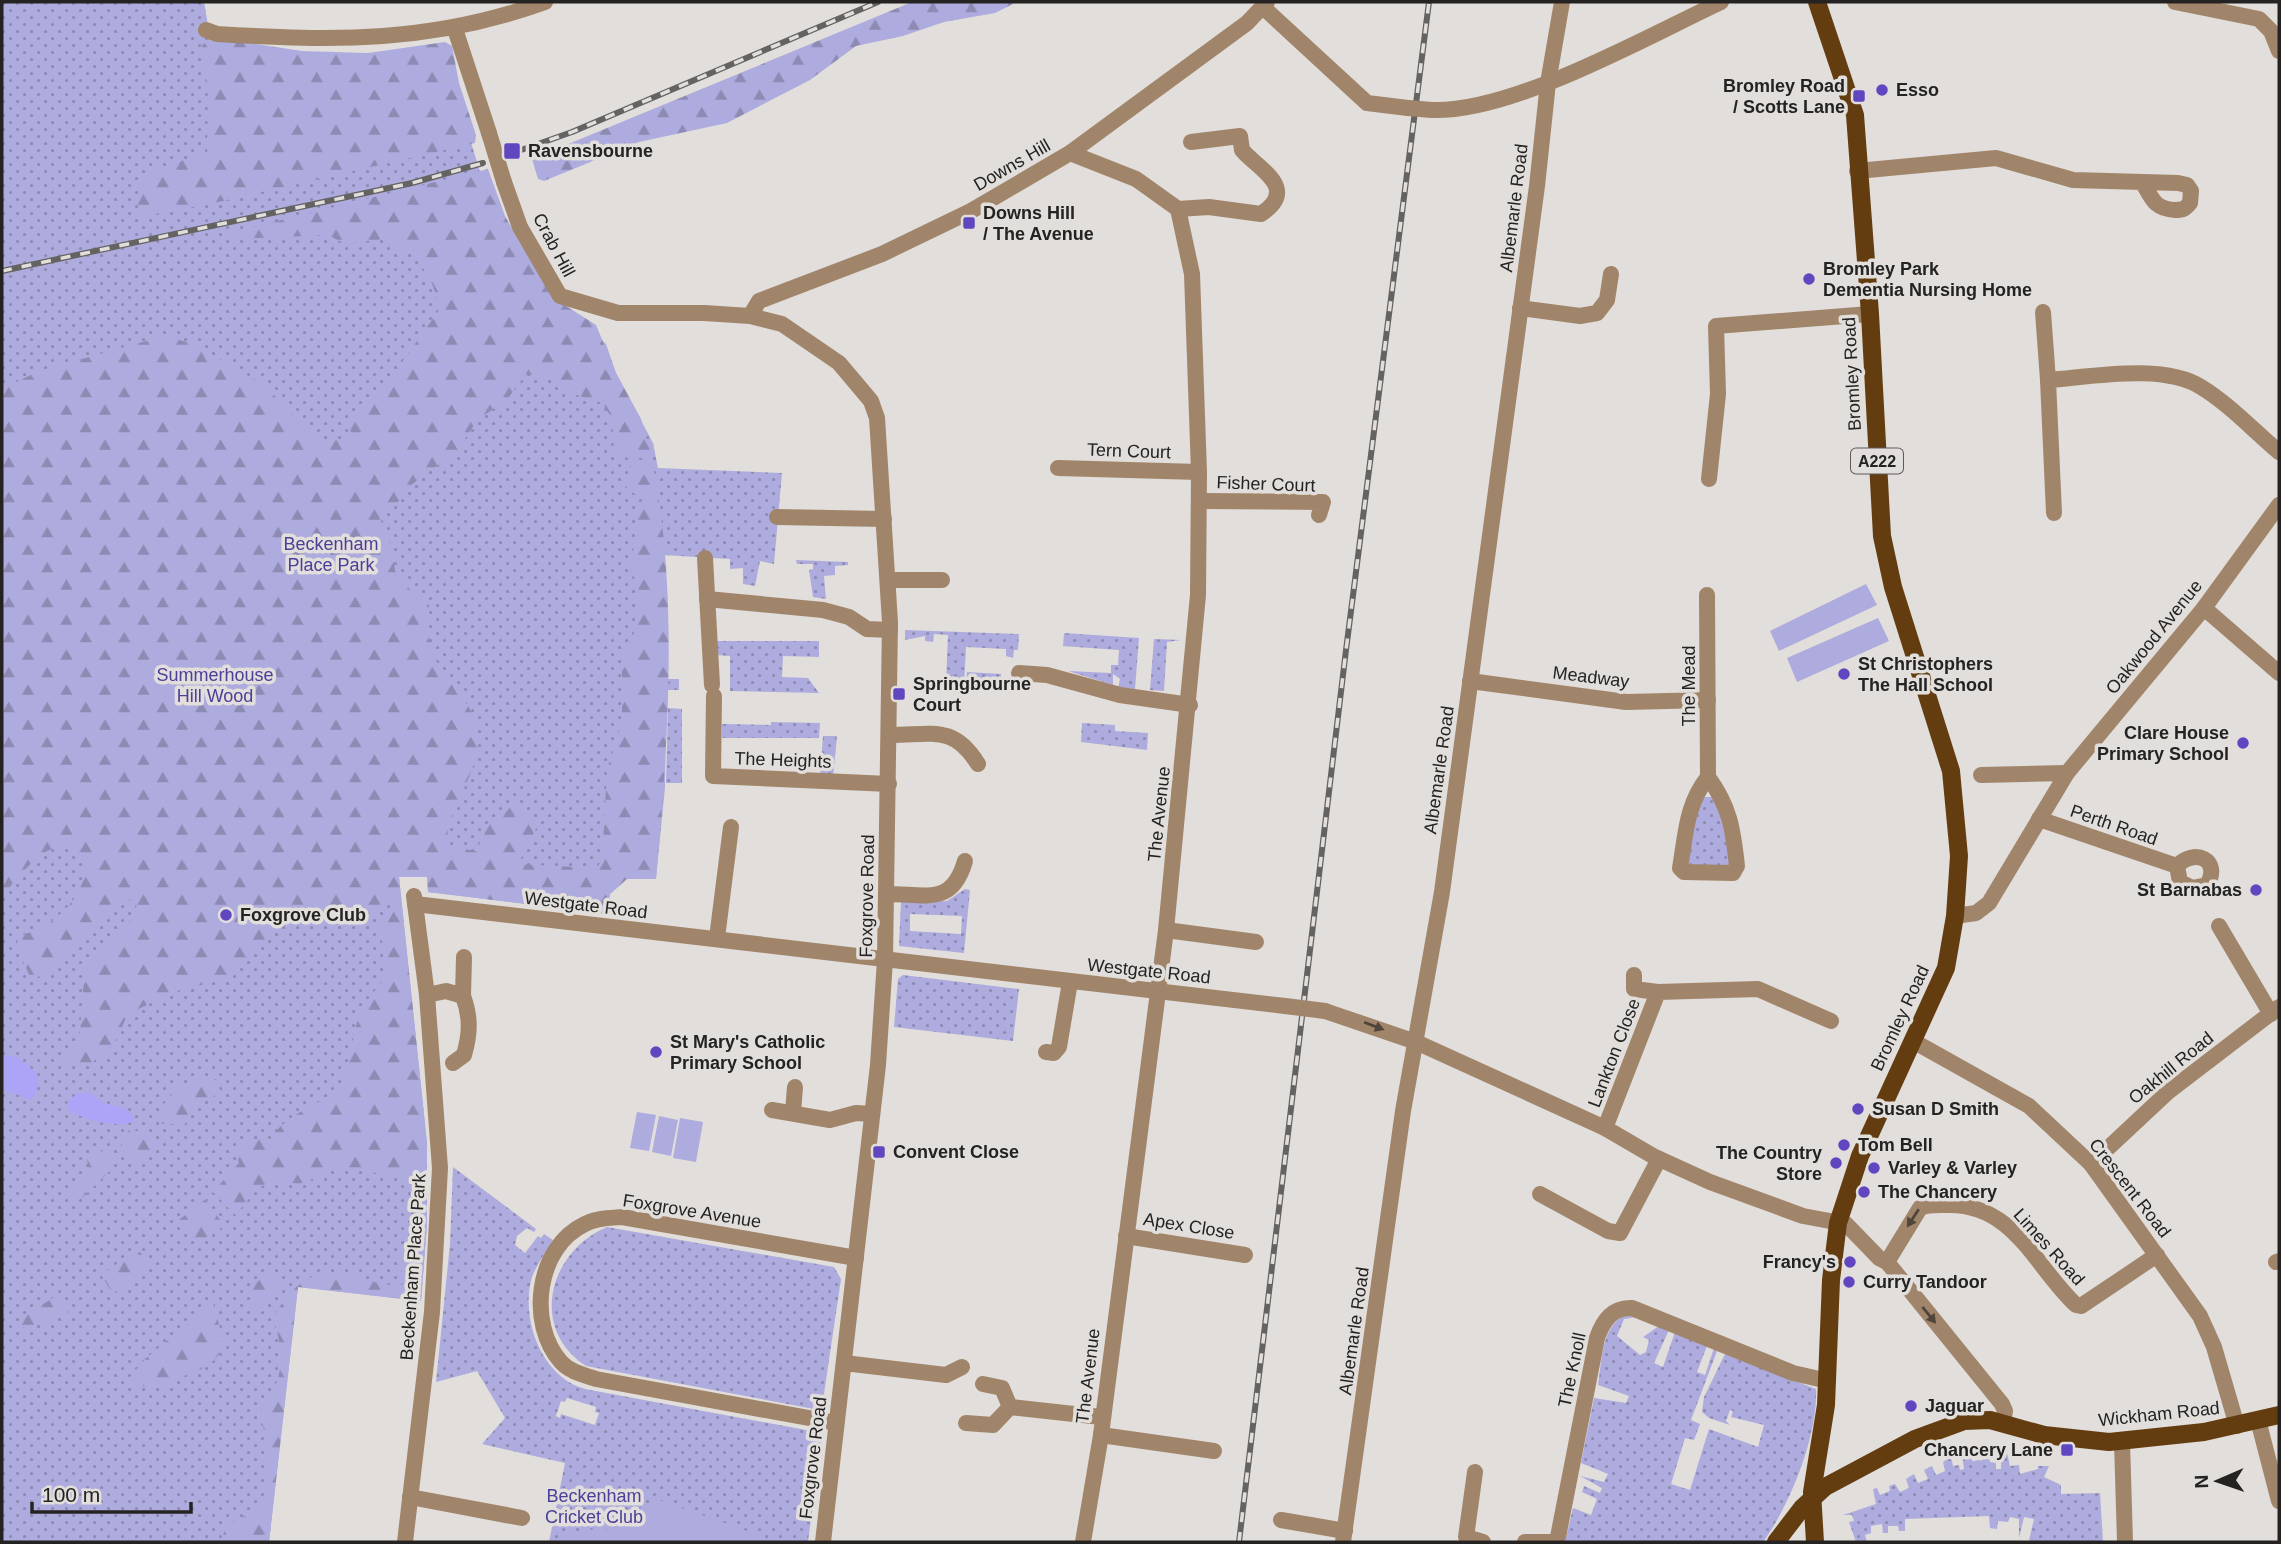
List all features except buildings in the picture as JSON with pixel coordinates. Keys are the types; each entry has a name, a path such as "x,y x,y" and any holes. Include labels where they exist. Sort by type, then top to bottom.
{"main road":[{"name":"Bromley Road","path":"1811,1498 1828,1381 1831,1280 1838,1223 1860,1156 1946,968 1955,916 1959,838 1953,780 1939,725 1893,587 1882,536 1870,314 1857,171 1856,115 1817,2"},
{"name":"Wickham Road","path":"1811,1498 1855,1469 1934,1430 1972,1420 2003,1422 2055,1437 2122,1442 2237,1426 2279,1415"},
{"path":"1776,1542 1811,1498"},
{"name":"A222","path":"1811,1498 1815,1542"}],"street":[{"path":"206,30 217,34 325,40 455,29 545,2"},
{"name":"Albemarle Road","path":"1344,1537 1403,1111 1442,892 1548,83 1562,2"},
{"path":"1266,5 1367,103 1455,111 1548,83 1721,2"},
{"path":"2175,2 2259,19 2271,31 2279,51"},
{"name":"Downs Hill","path":"750,316 759,301 922,235 1070,153 1247,23 1266,5"},
{"name":"Crab Hill","path":"455,29 520,227 560,296 618,313 750,316"},
{"path":"1070,153 1136,179 1178,209 1209,207 1261,214 1273,204 1276,192 1270,174 1242,150 1240,136 1191,142"},
{"path":"1857,171 1996,158 2073,180 2143,183"},
{"name":"The Avenue","path":"1083,1542 1101,1435 1101,1417 1166,930 1199,595 1199,472 1192,274 1178,209"},
{"path":"1520,308 1580,316 1597,313 1607,300 1611,274"},
{"path":"2043,312 2054,513"},
{"path":"1709,479 1718,394 1716,326 1870,314"},
{"name":"Foxgrove Road","path":"750,316 782,324 822,349 871,401 880,438 890,630 885,960 872,1114 822,1542"},
{"path":"2048,380 2150,374 2183,379 2200,386 2279,452"},
{"name":"Tern Court","path":"1058,468 1199,472"},
{"name":"Fisher Court","path":"1199,502 1323,502 1319,515"},
{"name":"Oakwood Avenue","path":"1955,916 1976,913 1985,907 2067,773 2204,608 2279,505"},
{"path":"776,517 884,519"},
{"name":"The Heights","path":"705,558 713,690 713,776 889,783"},
{"path":"888,580 942,580"},
{"name":"The Mead","path":"1707,596 1708,777"},
{"path":"707,599 823,610 849,617 867,629 890,630"},
{"path":"2204,608 2279,673"},
{"path":"1019,673 1047,675 1120,695 1190,705"},
{"name":"Meadway","path":"1471,681 1626,702 1708,701"},
{"path":"890,735 951,735 968,748 978,764"},
{"path":"1981,775 2067,773"},
{"path":"1708,777 1724,799 1728,810 1737,866 1733,873 1684,872 1681,868 1690,807 1694,795 1708,777"},
{"name":"Perth Road","path":"2039,819 2177,866"},
{"path":"717,938 731,827"},
{"path":"887,894 943,894 953,889 960,879 965,861"},
{"name":"Westgate Road","path":"414,900 885,960 1325,1010 1416,1042 1605,1128 1659,1159 1710,1182 1803,1216 1838,1223"},
{"name":"Beckenham Place Park","path":"405,1542 439,1229 440,1168 427,995 414,900"},
{"path":"2219,926 2275,1010"},
{"path":"1166,930 1256,942"},
{"path":"453,1063 464,1055 470,1035 469,1013 463,996 464,957"},
{"name":"Lankton Close","path":"1634,975 1634,989 1658,992 1758,989 1831,1021"},
{"path":"1046,1052 1054,1053 1059,1047 1070,982"},
{"path":"427,995 446,991 463,996"},
{"name":"Lankton Close","path":"1605,1128 1658,992"},
{"name":"Oakhill Road","path":"2091,1164 2168,1092 2275,1010"},
{"name":"Crescent Road","path":"1913,1041 2029,1106 2091,1164 2192,1302 2207,1330 2237,1426"},
{"path":"793,1112 795,1087"},
{"path":"772,1111 793,1112 830,1120 856,1113 872,1114"},
{"path":"1540,1194 1608,1231 1620,1233 1659,1159"},
{"name":"Limes Road","path":"1887,1262 1920,1208 1958,1204 1975,1208 2008,1227 2042,1262 2072,1301 2081,1306 2157,1255"},
{"name":"Foxgrove Avenue","path":"836,1423 596,1379 576,1372 562,1363 549,1341 541,1314 541,1290 551,1258 569,1236 596,1219 622,1217 856,1258"},
{"path":"1838,1223 1846,1224 1879,1258 1887,1262 2002,1404 2005,1411 2003,1422"},
{"name":"Apex Close","path":"1126,1236 1245,1255"},
{"name":"The Knoll","path":"1556,1542 1597,1339 1605,1321 1617,1310 1632,1308 1793,1373 1828,1381"},
{"path":"844,1363 946,1375 962,1367"},
{"path":"983,1384 999,1385 1010,1408"},
{"path":"1010,1408 1101,1417"},
{"path":"966,1423 993,1425 1010,1408"},
{"path":"2258,1420 2276,1504"},
{"path":"1101,1435 1214,1451"},
{"path":"2122,1442 2124,1542"},
{"path":"1475,1472 1466,1537 1483,1542"},
{"path":"410,1497 522,1518"},
{"path":"1281,1520 1344,1537"},
{"path":"1525,1542 1556,1542"}],"green space":[{"name":"Beckenham Place Park","path":"2,2 204,2 213,54 470,139 491,208 513,260 606,344 616,373 653,443 658,468 782,473 774,564 760,561 755,586 743,584 743,568 730,569 730,559 663,555 667,679 679,679 679,690 666,690 665,787 656,879 627,879 610,894 607,914 428,892 427,877 399,877 427,1143 427,1224 421,1301 298,1287 269,1542 2,1542"},
{"path":"912,2 1017,2 995,13 944,22 903,36 856,46 810,80 727,123 639,142 544,181 538,179 532,159"},
{"path":"217,38 302,51 368,53 445,42 452,46 459,83 476,135 475,143 214,203 139,217 137,198 143,174 207,152 208,97 202,45"},
{"name":"Summerhouse Hill Wood","path":"488,169 505,216 535,268 563,304 596,325 616,373 641,419 652,457 629,459 614,450 612,418 602,403 567,392 556,380 526,374 506,401 478,419 457,451 411,485 403,499 378,513 393,551 395,571 412,592 429,605 429,636 438,665 466,703 476,725 477,752 451,819 447,846 476,851 488,826 516,803 536,829 518,864 595,868 602,862 607,770 622,721 622,659 634,633 639,584 630,572 642,500 625,486 631,462 652,461 666,563 669,669 656,879 627,879 610,894 607,914 428,892 427,877 399,877 427,1143 427,1224 421,1301 298,1287 269,1542 221,1542 226,1526 261,1507 267,1498 268,1443 259,1414 278,1379 281,1357 273,1317 280,1306 296,1287 316,1275 340,1273 389,1285 402,1285 404,1278 396,1255 403,1244 412,1239 410,1183 359,1170 332,1168 303,1183 275,1181 266,1184 253,1194 235,1215 213,1192 239,1163 236,1153 244,1146 252,1141 271,1139 292,1117 342,1089 357,1022 367,1001 387,975 380,927 384,913 397,901 383,908 348,911 279,925 254,954 234,971 218,981 180,990 140,1008 126,1018 116,1040 106,1052 91,1063 63,1068 59,1060 78,1040 80,1031 85,966 130,921 138,902 133,899 126,902 85,935 47,974 31,979 17,947 18,937 44,927 76,897 83,878 86,855 66,843 56,846 30,864 2,897 2,389 39,371 164,336 194,344 264,385 316,438 325,443 351,436 349,420 393,375 439,310 429,277 408,250 397,250 384,239 345,244 328,235 258,238 235,237 229,233"},
{"path":"796,560 848,562 848,565 835,566 835,575 824,576 826,599 813,597 809,570 813,569 813,564 797,564"},
{"path":"1866,584 1877,605 1779,651 1770,631"},
{"path":"1878,618 1889,641 1797,682 1787,658"},
{"path":"905,630 1019,634 1018,650 1014,650 1013,658 1006,656 1006,649 966,647 964,685 946,684 948,635 934,634 933,642 925,641 925,636 905,640"},
{"path":"1064,633 1139,638 1135,689 1118,688 1120,679 1113,674 1113,685 1068,671 1111,673 1111,665 1118,665 1119,650 1063,646"},
{"path":"1154,639 1181,640 1167,642 1164,691 1150,690"},
{"path":"716,641 819,641 819,657 783,656 782,677 808,678 819,693 730,691 730,656 716,655"},
{"path":"967,672 1001,674 1001,690 966,689"},
{"path":"668,708 682,709 682,783 666,783"},
{"path":"771,722 820,723 819,738 722,738 722,724 771,725"},
{"path":"1082,723 1115,725 1115,731 1148,733 1147,750 1081,742"},
{"path":"823,736 837,736 833,777 820,777"},
{"path":"1702,797 1713,797 1717,801 1731,859 1729,866 1686,866 1694,804"},
{"path":"965,889 970,890 964,953 899,946 901,902 947,901","holes":["910,914 962,916 961,934 910,931"]},
{"path":"903,975 1019,989 1013,1041 894,1027 898,979"},
{"path":"199,1079 216,1079 220,1090 211,1099 200,1101 185,1124 161,1124 155,1119 177,1085 193,1085"},
{"path":"637,1112 656,1115 649,1151 630,1148"},
{"path":"659,1116 678,1120 671,1156 652,1152"},
{"path":"680,1118 703,1122 696,1162 673,1158"},
{"path":"129,1130 146,1132 155,1145 139,1161 125,1155 121,1142"},
{"path":"100,1151 111,1153 114,1167 81,1199 72,1198 68,1189 78,1184 89,1171 87,1159"},
{"name":"Beckenham Cricket Club","path":"453,1167 536,1229 534,1232 527,1228 517,1236 515,1245 525,1253 538,1236 541,1238 544,1234 553,1240 532,1277 529,1310 538,1344 556,1372 585,1389 817,1432 821,1441 808,1542 549,1542 565,1463 482,1444 505,1418 477,1371 436,1382 450,1244","holes":["567,1398 596,1407 595,1412 599,1413 595,1425 561,1414 560,1418 556,1416 561,1401 565,1402"]},
{"path":"206,1199 224,1226 197,1244 175,1223"},
{"path":"607,1227 834,1267 841,1279 822,1407 819,1410 586,1366 568,1350 557,1332 552,1312 553,1292 559,1272 571,1254 587,1239"},
{"path":"137,1249 152,1266 113,1294 101,1275"},
{"path":"276,1274 283,1279 266,1308 256,1317 250,1287 265,1276"},
{"path":"59,1294 68,1314 25,1328 19,1324 21,1318"},
{"path":"213,1303 223,1339 218,1346 219,1354 213,1361 158,1388 135,1385 130,1377 145,1359"},
{"path":"1625,1315 1636,1317 1624,1319 1617,1336 1640,1355 1646,1352 1649,1340 1643,1337 1659,1326 1669,1330 1654,1363 1663,1367 1675,1332 1707,1346 1697,1372 1705,1375 1714,1348 1717,1351 1691,1420 1700,1424 1694,1440 1685,1438 1671,1484 1690,1490 1709,1429 1758,1447 1764,1425 1731,1417 1733,1411 1730,1410 1726,1421 1730,1425 1709,1418 1702,1412 1704,1397 1725,1354 1816,1389 1812,1428 1800,1469 1783,1509 1763,1542 1565,1542 1573,1508 1591,1515 1597,1499 1582,1492 1584,1486 1600,1493 1602,1488 1580,1476 1604,1482 1608,1474 1581,1463 1594,1398 1626,1403 1629,1396 1598,1385 1607,1336 1617,1320"},
{"path":"1987,1449 1990,1462 1996,1463 1996,1469 2001,1469 2001,1453 2007,1453 2010,1466 2019,1465 2020,1474 2038,1469 2038,1466 2049,1466 2044,1477 2061,1485 2061,1494 2100,1493 2103,1542 2033,1542 2029,1540 2034,1519 2024,1517 2019,1538 2019,1519 2010,1517 2008,1522 1998,1521 1997,1529 1990,1528 1989,1516 1905,1519 1905,1531 1899,1531 1898,1526 1888,1526 1888,1533 1883,1533 1882,1524 1871,1526 1871,1533 1865,1535 1867,1542 1856,1542 1849,1522 1854,1521 1852,1515 1843,1515 1876,1504 1873,1489 1877,1488 1880,1495 1890,1491 1889,1486 1895,1484 1900,1492 1909,1488 1906,1479 1914,1474 1918,1483 1928,1479 1924,1470 1932,1466 1936,1475 1945,1471 1943,1462 1951,1457 1953,1466 1959,1465 1960,1470 1964,1469 1962,1454 1971,1452 1972,1461 1983,1460 1982,1450"},
{"path":"659,1500 753,1533 767,1542 561,1542 559,1535 606,1527 609,1538 640,1508"}],"shaded area":[{"path":"2,1055 13,1056 22,1061 38,1076 37,1090 31,1100 2,1089"},
{"path":"87,1092 106,1104 124,1108 133,1116 133,1122 100,1122 69,1111 67,1103 76,1094"}],"railway":[{"path":"493,160 572,132 878,2"},
{"path":"1239,1542 1346,650 1429,2"},
{"path":"2,271 412,183 483,163"}],"place":[{"name":"Esso","path":"1882,90"},
{"name":"Bromley Road / Scotts Lane","path":"1859,96"},
{"name":"Ravensbourne","path":"512,151"},
{"name":"Downs Hill / The Avenue","path":"969,223"},
{"name":"Bromley Park Dementia Nursing Home","path":"1809,279"},
{"name":"St Christophers The Hall School","path":"1844,674"},
{"name":"Springbourne Court","path":"899,694"},
{"name":"Clare House Primary School","path":"2243,743"},
{"name":"St Barnabas","path":"2256,890"},
{"name":"Foxgrove Club","path":"226,915"},
{"name":"St Mary's Catholic Primary School","path":"656,1052"},
{"name":"Susan D Smith","path":"1858,1109"},
{"name":"Tom Bell","path":"1844,1145"},
{"name":"Convent Close","path":"879,1152"},
{"name":"The Country Store","path":"1836,1163"},
{"name":"Varley & Varley","path":"1874,1168"},
{"name":"The Chancery","path":"1864,1192"},
{"name":"Francy's","path":"1850,1262"},
{"name":"Curry Tandoor","path":"1849,1282"},
{"name":"Jaguar","path":"1911,1406"},
{"name":"Chancery Lane","path":"2067,1450"}]}
